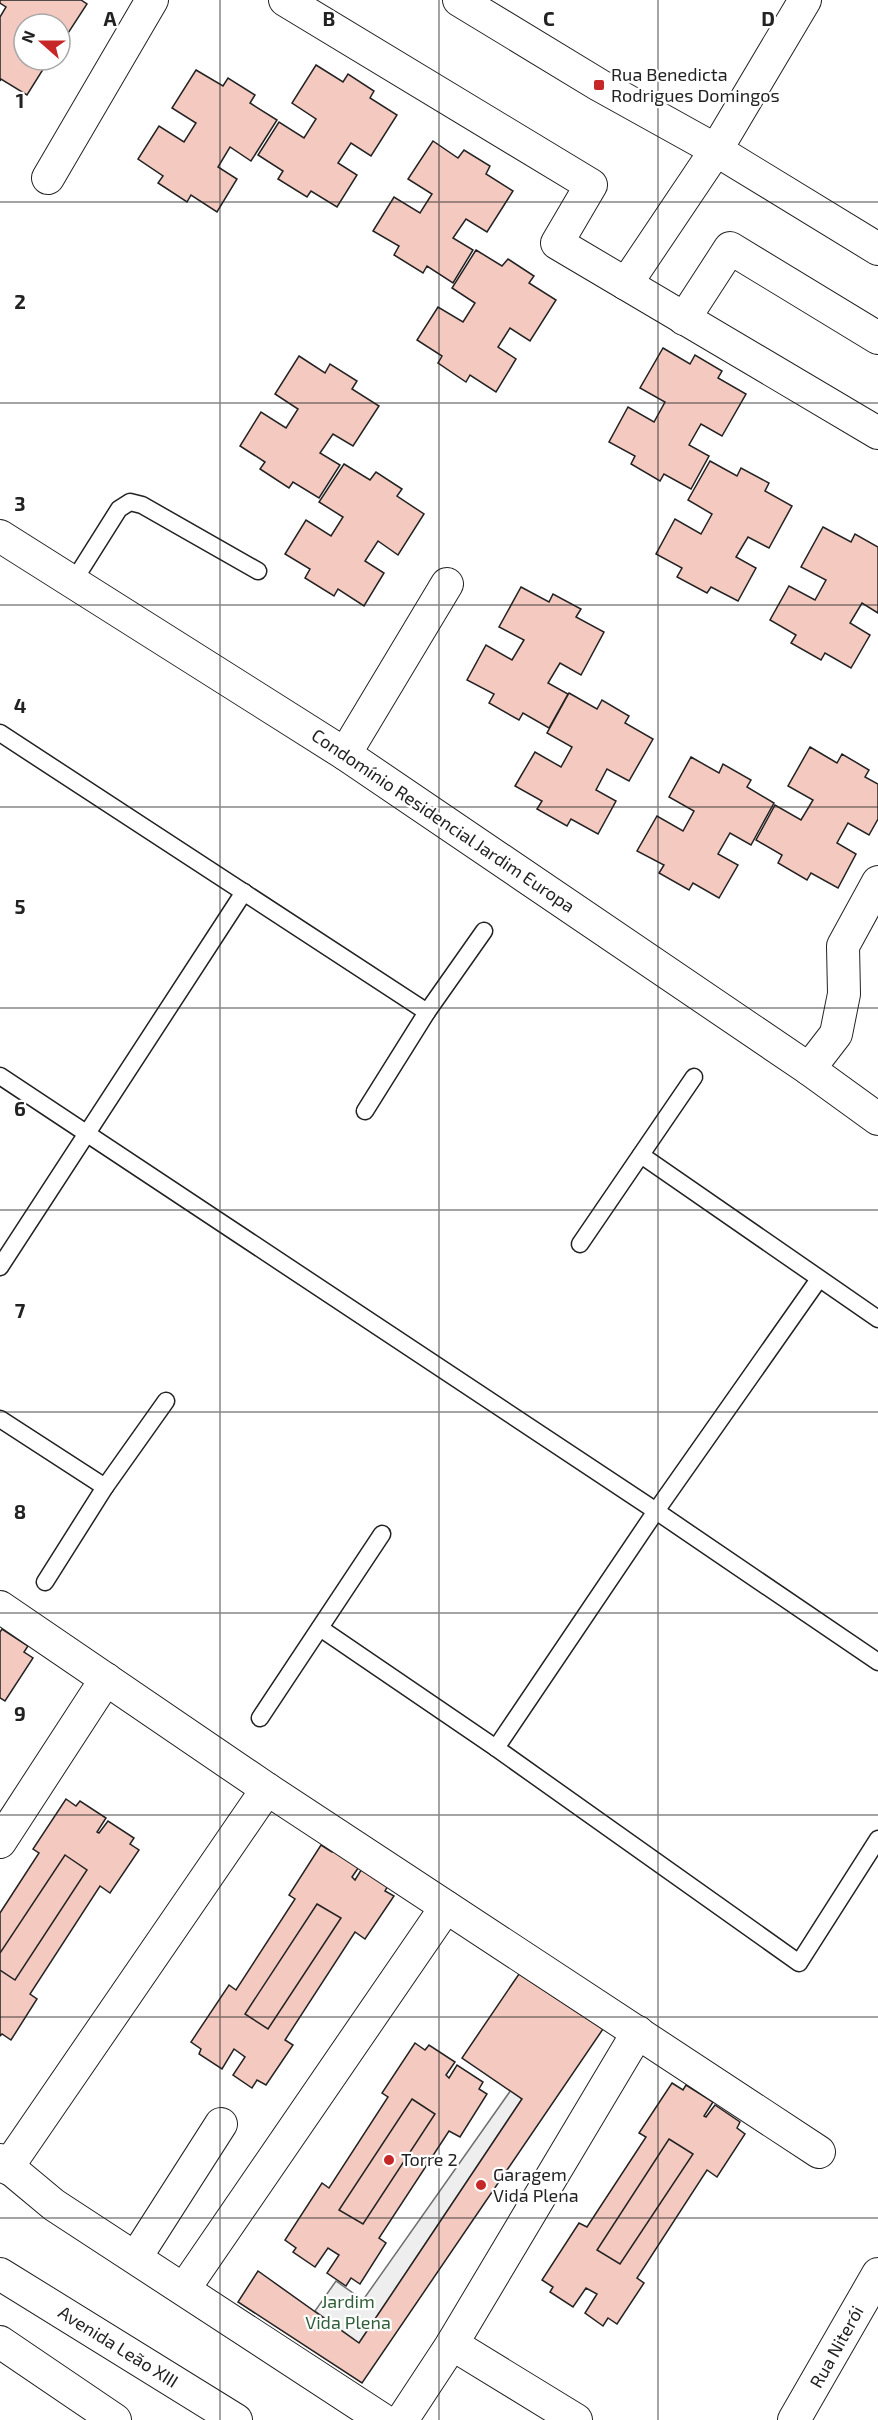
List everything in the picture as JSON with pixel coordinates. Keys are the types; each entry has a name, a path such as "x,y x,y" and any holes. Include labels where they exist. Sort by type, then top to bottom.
{"street":[{"path":"48,178 152,0"},
{"path":"285,0 591,185 557,243 878,433"},
{"path":"459,0 599,85 716,150 878,249"},
{"path":"626,284 716,150 805,0"},
{"path":"684,318 730,248 878,338"},
{"name":"Condomínio Residencial Jardim Europa","path":"0,536 345,754 809,1069 878,1119"},
{"path":"345,754 447,584"},
{"path":"809,1069 836,1034 844,994 843,946 878,882"},
{"path":"0,1607 267,1789 819,2152"},
{"path":"0,1842 106,1679"},
{"path":"267,1789 4,2164 54,2205 383,2420"},
{"path":"184,2289 446,1907"},
{"path":"402,2420 452,2344 638,2032"},
{"path":"136,2257 221,2124"},
{"name":"Avenida Leão XIII","path":"0,2274 236,2420"},
{"name":"Rua Niterói","path":"795,2420 878,2274"},
{"path":"0,2342 115,2420"},
{"path":"452,2344 576,2420"}],"lane":[{"path":"73,582 119,509 130,502 142,505 258,572"},
{"path":"0,733 427,1012"},
{"path":"0,1266 244,892"},
{"path":"365,1111 427,1012 484,931"},
{"path":"0,1076 656,1511 878,1662"},
{"path":"580,1244 694,1077"},
{"path":"641,1155 878,1318"},
{"path":"496,1748 656,1511 819,1279"},
{"path":"45,1582 105,1486 166,1401"},
{"path":"0,1419 105,1486"},
{"path":"260,1718 382,1534"},
{"path":"320,1628 496,1748 799,1963 878,1839"}],"green space":[{"name":"Jardim Vida Plena","path":"511,2090 522,2099 359,2343 315,2311 336,2281 363,2300"}],"building":[{"path":"0,0 81,0 87,4 72,27 72,12 12,12 12,72 41,72 27,95 1,79 0,81 0,17 6,7 0,3"},
{"path":"316,65 343,82 348,74 374,91 370,98 397,115 371,156 351,143 338,163 357,175 337,207 311,191 307,197 278,179 283,171 258,155 279,122 304,138 316,119 292,103"},
{"path":"196,70 223,86 228,78 255,95 250,103 277,120 251,161 230,147 218,167 237,179 217,212 191,195 187,202 158,183 163,176 138,159 159,126 184,142 196,123 172,108"},
{"path":"433,141 458,158 464,150 490,166 486,174 513,191 487,232 466,219 453,238 473,250 453,283 427,266 423,273 394,255 399,246 373,231 394,197 420,213 432,194 408,179"},
{"path":"476,250 502,266 508,259 534,276 529,283 556,300 530,341 510,328 498,347 516,359 496,392 470,375 466,382 438,363 442,356 417,340 438,307 463,322 475,303 452,288"},
{"path":"663,348 690,364 695,355 722,371 718,378 746,394 722,436 701,424 689,445 709,456 691,489 664,474 660,481 631,464 635,456 609,442 628,407 654,422 665,402 640,388"},
{"path":"299,356 325,373 330,364 357,381 352,389 379,406 353,446 333,434 320,453 340,465 319,498 293,482 289,488 260,469 265,462 240,446 261,412 286,428 298,409 275,394"},
{"path":"710,461 737,476 741,468 769,483 765,491 792,506 769,548 748,537 736,557 756,568 738,601 711,587 707,593 677,577 682,568 656,554 675,519 701,534 712,514 688,500"},
{"path":"344,464 370,480 376,472 402,489 397,496 424,514 398,555 378,541 365,561 384,573 364,606 338,589 334,596 305,578 310,569 285,554 306,520 331,536 343,517 319,502"},
{"path":"823,527 851,542 855,534 878,547 878,613 862,603 850,623 870,635 851,668 825,653 821,660 791,643 796,635 770,620 789,586 815,600 826,580 801,567"},
{"path":"521,587 549,602 553,594 581,609 576,617 604,632 581,675 560,663 548,683 568,694 549,728 523,713 519,720 489,703 494,694 467,680 486,645 512,660 524,640 499,627"},
{"path":"569,693 597,709 602,700 629,716 625,723 653,739 629,781 607,769 596,790 616,801 598,834 571,819 567,826 537,809 542,801 515,786 535,752 561,767 572,747 547,733"},
{"path":"810,747 837,763 842,754 869,770 865,777 878,784 878,819 869,835 848,823 837,843 856,854 838,888 811,873 807,880 778,863 782,855 756,840 775,805 801,820 813,800 788,786"},
{"path":"691,757 719,773 723,764 751,780 747,787 774,803 751,845 730,833 718,854 738,865 719,898 693,883 689,890 659,873 664,865 637,851 657,816 683,831 694,811 669,797"},
{"path":"2,1629 28,1646 24,1652 33,1658 5,1701 0,1698 0,1632"},
{"path":"66,1799 76,1806 80,1801 106,1818 97,1832 99,1833 108,1821 134,1838 130,1844 139,1850 110,1893 100,1886 30,1994 37,1999 11,2040 2,2034 0,2036 0,1913 39,1853 33,1849"},
{"path":"321,1845 332,1852 336,1847 361,1864 352,1877 355,1880 363,1867 389,1884 385,1891 394,1896 365,1939 355,1932 285,2040 293,2045 266,2085 257,2080 252,2088 233,2075 245,2057 234,2049 222,2069 199,2054 201,2049 191,2042 229,1985 236,1990 295,1899 289,1895"},
{"path":"65,1855 87,1870 15,1980 0,1970 0,1953"},
{"path":"317,1904 341,1918 268,2029 245,2014"},
{"name":"Garagem Vida Plena","path":"519,1974 603,2029 362,2383 238,2302 258,2271 359,2343 522,2099 462,2058"},
{"name":"Torre 2","path":"415,2043 425,2050 429,2045 455,2062 446,2075 449,2078 457,2065 483,2082 479,2089 487,2094 460,2137 449,2131 379,2238 386,2243 360,2284 351,2278 346,2286 327,2273 339,2255 328,2248 315,2267 293,2252 296,2248 285,2240 322,2183 329,2188 388,2097 382,2093"},
{"path":"672,2083 683,2090 686,2085 713,2102 704,2116 706,2117 715,2105 740,2122 737,2128 745,2134 717,2177 707,2170 637,2278 644,2283 617,2324 608,2318 603,2326 585,2313 597,2294 586,2288 573,2307 550,2292 553,2287 542,2280 579,2223 587,2227 646,2137 639,2133"},
{"path":"412,2099 435,2114 363,2224 339,2210"},
{"path":"669,2139 693,2154 620,2264 597,2250"}],"place":[{"name":"Rua Benedicta Rodrigues Domingos","path":"599,85"},
{"name":"Torre 2","path":"389,2160"},
{"name":"Garagem Vida Plena","path":"481,2185"}]}
